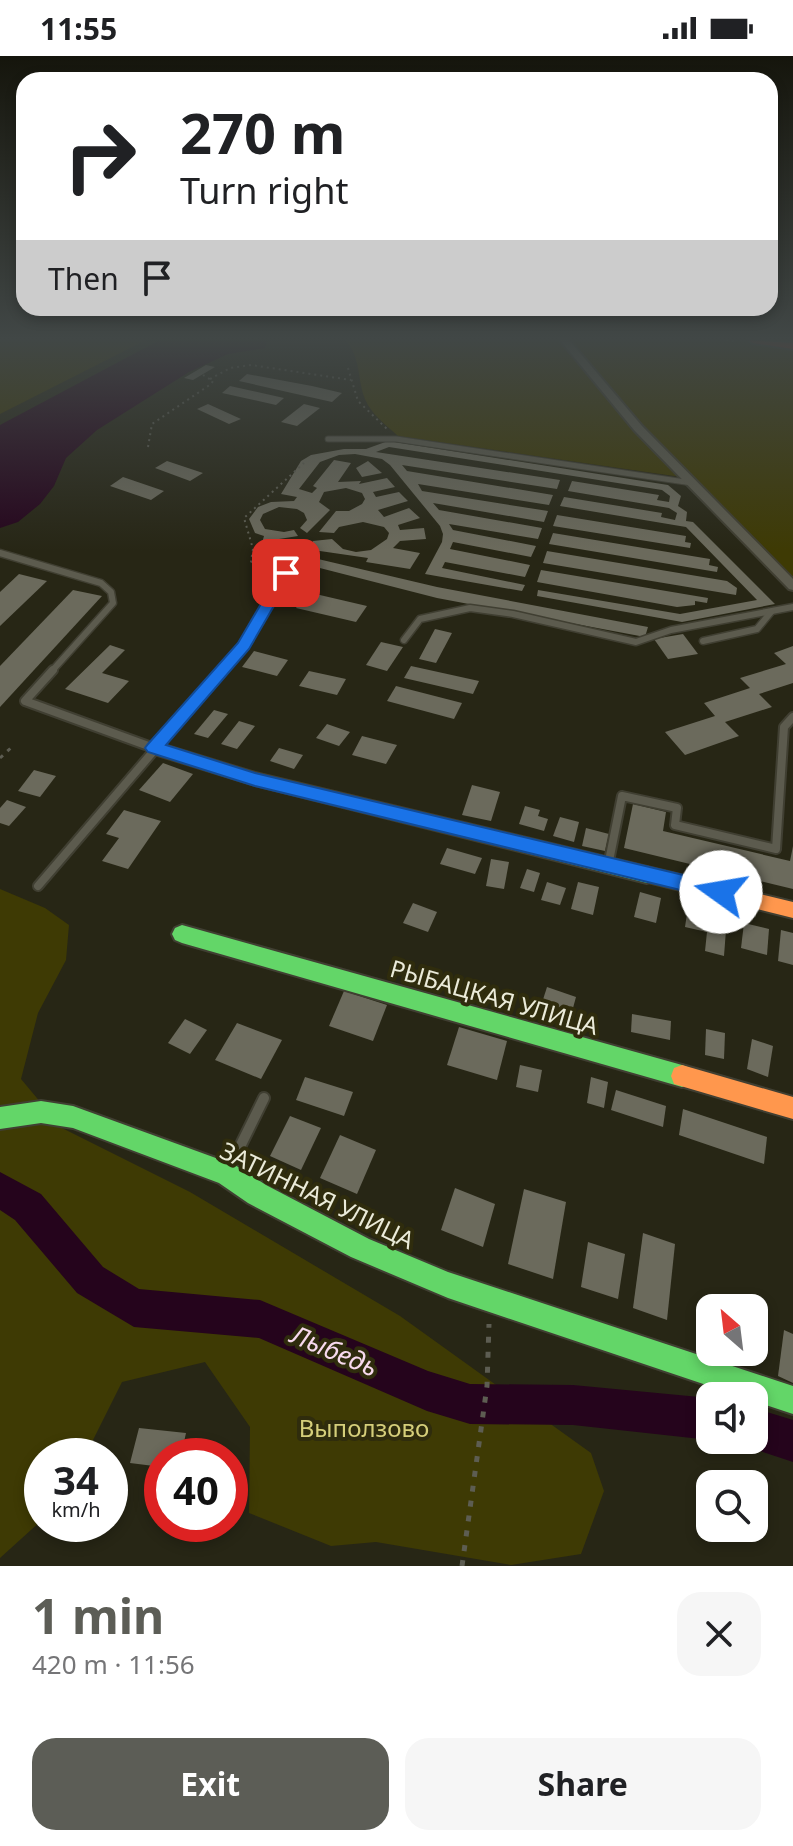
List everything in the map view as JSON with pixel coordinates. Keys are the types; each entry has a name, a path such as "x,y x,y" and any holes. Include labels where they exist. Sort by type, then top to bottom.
{"street":[{"path":"623,410 793,586"},
{"path":"154,748 255,779 793,910"},
{"name":"РЫБАЦКАЯ УЛИЦА","path":"182,934 793,1108"},
{"name":"ЗАТИННАЯ УЛИЦА","path":"0,1118 41,1112 73,1117 226,1174 257,1194 360,1248 448,1285 793,1400"}],"lane":[{"path":"328,439 396,439 692,483"},
{"path":"0,553 101,583 111,592 113,603 25,701 154,748"},
{"path":"38,886 244,646 285,574"},
{"path":"404,640 420,619 470,608 513,614 636,642 671,630 793,607"},
{"path":"703,641 757,629 772,611"},
{"path":"608,866 622,796 677,808 675,825 727,842 776,849 784,727 793,717"},
{"path":"721,892 723,872"},
{"path":"226,1174 264,1098"}],"path":[{"path":"148,447 152,424 172,410"},
{"path":"367,410 396,439"},
{"path":"285,574 254,566 251,561 253,549 244,518 304,463"},
{"path":"0,758 13,746"},
{"path":"462,1566 487,1386 490,1298"}],"green space":[{"path":"373,410 793,410 793,580 688,478 398,436"},
{"name":"Выползово","path":"0,889 45,908 69,925 66,960 38,1013 21,1079 62,1128 190,1192 400,1316 591,1453 604,1491 581,1554 511,1565 376,1542 331,1546 249,1513 250,1427 205,1362 122,1382 94,1438 24,1438 24,1536 0,1558"}],"shaded area":[{"path":"27,410 128,410 97,430 66,458 54,486 40,504 18,522 0,528 0,425"}],"building":[{"path":"200,410 222,410 241,419 229,424"},
{"path":"296,410 317,410 297,426 281,422"},
{"path":"388,441 668,485 681,496 678,506 687,512 686,521 693,522 775,604 682,622 537,596 538,590 680,614 757,600 686,527 560,506 564,497 662,513 661,517 675,520 677,513 669,508 568,491 572,481 659,495 657,500 669,502 670,496 662,490 389,447 376,452 560,480 557,489 402,465 407,471 553,495 549,505 418,484 422,491 548,511 544,522 433,503 439,510 542,528 538,539 449,524 453,530 536,546 531,557 453,542 450,549 530,565 525,577 445,562 442,568 525,585 522,591 425,574 442,542 440,526 390,465 382,459 355,454 339,455 320,462 299,489 312,493 317,488 313,486 334,460 351,463 338,482 361,481 359,484 387,478 395,487 373,492 376,497 399,492 408,501 378,510 384,517 409,508 420,518 398,525 400,530 424,528 426,539 400,541 393,548 420,553 410,569 366,562 368,558 313,550 313,541 332,539 343,549 356,552 371,550 387,539 389,533 384,527 363,522 339,527 334,533 319,532 336,511 349,511 362,504 365,499 362,493 346,488 324,492 319,502 330,510 307,533 300,528 307,520 304,513 297,509 279,507 263,514 260,520 265,529 294,530 298,536 279,539 292,542 289,546 297,547 281,570 260,566 275,545 262,543 264,536 255,533 249,519 258,507 271,502 294,501 297,497 281,494 301,461 311,455 366,449"},
{"path":"167,461 203,473 190,481 155,468"},
{"path":"368,461 382,473 362,477 356,468"},
{"path":"123,477 164,491 151,500 110,486"},
{"path":"557,515 686,536 685,542 691,543 690,548 553,526"},
{"path":"553,533 710,559 709,565 718,567 717,572 549,544"},
{"path":"547,551 727,581 737,588 736,595 543,563"},
{"path":"318,559 437,587 648,627 645,637 437,598 312,566"},
{"path":"541,570 708,598 707,603 695,601 695,605 677,607 537,582"},
{"path":"19,574 47,581 0,626 0,592"},
{"path":"73,590 102,596 0,707 0,666"},
{"path":"307,592 367,606 356,622 296,608"},
{"path":"435,629 452,633 436,663 419,659"},
{"path":"683,634 698,654 668,659 654,639"},
{"path":"381,642 403,647 387,671 366,665"},
{"path":"110,645 125,650 102,673 129,681 108,703 65,689"},
{"path":"793,646 793,683 759,694 772,707 725,722 739,736 685,755 665,732 715,716 704,703 750,688 740,678 786,664 774,653"},
{"path":"254,651 288,660 277,676 242,667"},
{"path":"411,666 479,681 473,694 404,678"},
{"path":"309,671 346,679 337,695 299,686"},
{"path":"396,686 462,703 454,719 387,701"},
{"path":"214,710 228,714 208,738 194,734"},
{"path":"239,721 255,726 237,749 221,744"},
{"path":"327,724 350,732 339,746 316,738"},
{"path":"362,736 397,745 386,764 352,755"},
{"path":"279,748 303,755 294,769 270,761"},
{"path":"163,763 193,774 170,802 139,790"},
{"path":"34,770 56,776 40,797 18,791"},
{"path":"472,785 500,792 491,821 462,815"},
{"path":"7,800 26,807 9,826 0,823 0,808"},
{"path":"633,804 666,812 663,831 790,861 793,846 793,889 624,848"},
{"path":"525,806 540,810 538,816 548,819 544,831 519,824"},
{"path":"124,810 161,821 128,869 102,861 119,838 106,834"},
{"path":"560,817 579,822 574,842 553,836"},
{"path":"586,828 609,834 605,851 582,846"},
{"path":"447,848 482,858 475,874 440,864"},
{"path":"491,859 509,862 504,889 486,886"},
{"path":"527,869 540,873 534,892 520,888"},
{"path":"547,882 566,888 560,905 541,900"},
{"path":"578,882 599,887 593,915 571,909"},
{"path":"640,892 661,898 656,923 634,917"},
{"path":"413,903 437,912 428,932 403,923"},
{"path":"688,907 727,917 724,956 705,951 707,932 685,927"},
{"path":"744,923 769,929 767,955 741,948"},
{"path":"781,930 793,933 793,965 778,961"},
{"path":"547,987 576,997 570,1019 540,1009"},
{"path":"344,991 387,1005 373,1041 329,1026"},
{"path":"632,1014 671,1021 670,1040 631,1032"},
{"path":"185,1019 207,1030 190,1054 168,1043"},
{"path":"237,1023 282,1040 261,1079 215,1060"},
{"path":"459,1027 507,1041 497,1080 447,1065"},
{"path":"706,1029 725,1033 724,1059 705,1055"},
{"path":"752,1039 773,1046 768,1077 747,1069"},
{"path":"520,1065 542,1070 538,1092 516,1087"},
{"path":"305,1077 353,1092 344,1116 296,1100"},
{"path":"591,1077 608,1082 604,1108 587,1103"},
{"path":"616,1090 666,1106 663,1127 611,1110"},
{"path":"683,1109 767,1137 764,1164 679,1135"},
{"path":"290,1116 321,1128 301,1170 270,1156"},
{"path":"340,1135 376,1150 357,1194 320,1178"},
{"path":"455,1188 495,1204 483,1247 441,1230"},
{"path":"524,1189 566,1202 553,1279 508,1264"},
{"path":"643,1233 675,1244 667,1320 633,1308"},
{"path":"588,1242 625,1254 618,1299 581,1287"},
{"path":"784,1330 793,1334 793,1383 778,1376"},
{"path":"139,1428 186,1433 185,1438 144,1438 144,1465 130,1463"}],"waterway":[{"name":"Лыбедь","path":"0,1190 28,1207 90,1280 134,1308 260,1319 427,1391 470,1404 573,1405 696,1418"},
{"name":"Лыбедь","path":"768,1433 793,1441"}],"traffic: fast":[{"path":"154,748 255,779 647,875"},
{"path":"182,934 682,1076"},
{"path":"0,1118 41,1112 73,1117 226,1174 257,1194 360,1248 448,1285 793,1400"}],"traffic: slow":[{"path":"647,875 793,910"},
{"path":"682,1076 793,1108"}],"route":[{"path":"286,573 244,646 154,748 255,779 721,892"}]}
